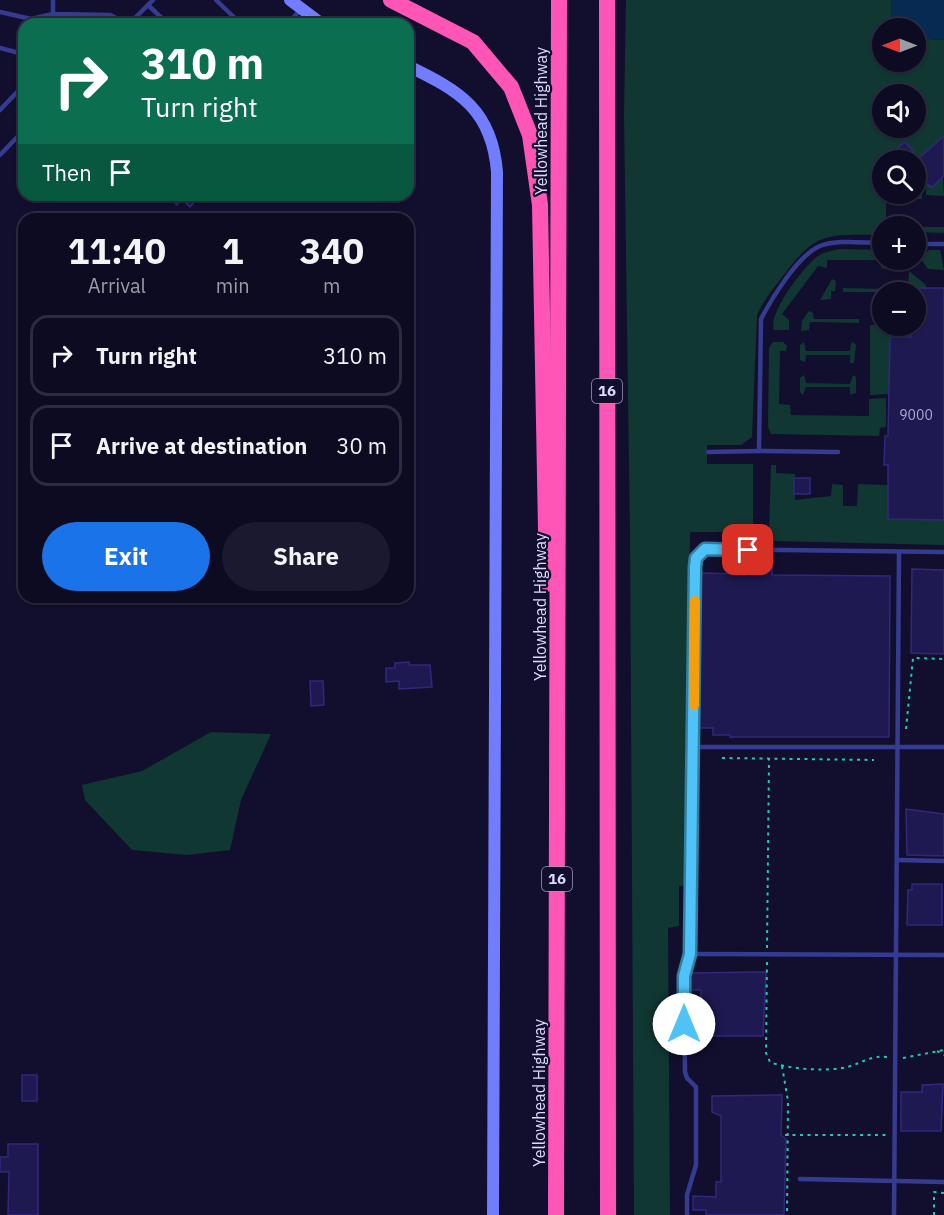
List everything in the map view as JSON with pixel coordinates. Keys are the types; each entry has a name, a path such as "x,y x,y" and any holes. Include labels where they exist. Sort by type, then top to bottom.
{"highway":[{"path":"391,0 473,42 511,87 530,135 540,205 548,656 558,754"},
{"name":"Yellowhead Highway","path":"556,1215 559,0"},
{"name":"16","path":"607,0 608,1215"}],"street":[{"path":"290,0 314,18"},
{"path":"414,69 456,90 473,107 490,135 497,172 492,1215"}],"lane":[{"path":"53,0 53,18"},
{"path":"135,18 153,0"},
{"path":"216,0 235,18"},
{"path":"148,5 162,18"},
{"path":"293,18 301,9"},
{"path":"0,12 18,18"},
{"path":"42,18 53,14 110,15 116,18"},
{"path":"0,48 18,53"},
{"path":"0,110 18,91"},
{"path":"0,155 18,136"},
{"path":"759,451 759,337 761,319 770,302 807,254 822,245 872,243"},
{"path":"926,244 944,244"},
{"path":"708,452 838,452"},
{"path":"687,1215 687,1195 696,1165 696,1087 685,1072 684,976 690,954 695,567 700,554 705,549 944,552"},
{"path":"894,1215 899,552"},
{"path":"693,747 944,747"},
{"path":"897,860 944,861"},
{"path":"690,954 944,955"},
{"path":"801,1179 894,1179 944,1182"}],"path":[{"path":"906,731 913,658 944,659"},
{"path":"722,758 874,759"},
{"path":"769,759 767,1059 782,1066 839,1068 875,1056 895,1058 944,1050"},
{"path":"937,1051 944,1055"},
{"path":"782,1066 788,1101 787,1215"},
{"path":"786,1135 894,1135"},
{"path":"934,1215 934,1192 944,1193"}],"green space":[{"path":"626,0 891,0 891,18 872,18 872,72 926,72 926,39 944,40 944,136 926,152 926,150 912,150 905,142 895,150 872,150 872,204 886,204 886,216 872,216 872,235 825,238 805,250 763,304 757,315 752,437 741,445 707,445 707,464 753,464 753,532 690,532 685,886 679,886 679,926 668,928 670,1215 634,1215 630,535 624,114"},
{"path":"943,177 944,196 926,195 927,185"},
{"path":"926,227 944,227 944,233 926,232"},
{"path":"872,250 872,260 827,260 827,268 818,266 782,314 789,320 789,330 774,330 773,323 776,313 788,291 812,261 829,251"},
{"path":"929,250 940,250 944,270 928,269 926,252"},
{"path":"909,271 922,282 908,282"},
{"path":"832,279 836,281 835,291 831,291 831,299 820,300"},
{"path":"843,288 872,289 872,292 843,292"},
{"path":"809,311 813,313 814,319 859,319 859,323 810,322 809,330 801,331 802,321"},
{"path":"870,325 872,325 872,336 890,336 889,394 870,395"},
{"path":"773,342 783,342 787,346 786,351 780,351 779,404 790,405 791,415 869,416 869,399 886,398 886,427 880,428 879,436 771,434 768,427 769,348"},
{"path":"804,342 806,351 850,351 853,342 856,345 854,363 850,363 850,355 806,355 805,362 800,360 800,345"},
{"path":"804,375 806,383 850,384 853,375 856,377 856,393 850,395 850,387 806,387 803,395 800,392 800,378"},
{"path":"771,465 776,465 776,473 795,474 795,500 831,496 832,484 843,485 843,506 857,506 858,484 888,485 888,519 944,520 944,545 774,541 769,535"},
{"path":"211,732 271,734 241,800 230,850 187,855 132,850 85,800 82,785 142,771"}],"water":[{"path":"891,0 944,0 944,40 926,39 926,18 891,18"}],"building":[{"path":"944,136 944,176 932,187 926,184 926,152"},
{"path":"905,142 912,150 895,150"},
{"path":"184,201 196,201 190,207"},
{"path":"926,288 944,288 944,520 888,519 888,465 884,465 885,436 888,436 890,337 926,336"},
{"path":"794,478 810,478 810,494 794,494"},
{"path":"745,554 773,554 772,575 890,576 889,737 730,737 730,735 713,735 713,728 699,728 700,573 745,574"},
{"path":"912,569 944,570 944,654 911,653"},
{"path":"409,662 409,665 430,665 432,687 399,689 399,681 386,682 386,668 395,668 395,663"},
{"path":"310,681 323,681 324,705 311,706"},
{"path":"906,809 944,814 944,856 907,855"},
{"path":"912,884 942,884 942,925 907,925 908,890 912,890"},
{"path":"766,972 763,1036 701,1036 701,990 691,990 691,973"},
{"path":"22,1075 37,1075 37,1101 22,1101"},
{"path":"943,1084 941,1131 901,1131 901,1092 922,1092 922,1085"},
{"path":"782,1095 781,1135 786,1139 784,1215 706,1215 706,1210 693,1210 693,1196 716,1197 716,1182 721,1182 721,1116 712,1112 712,1096"},
{"path":"8,1144 38,1144 38,1215 8,1215 9,1172 0,1172 0,1157 8,1157"}],"slow traffic":[{"path":"694,705 695,601"}],"route":[{"path":"684,1024 684,976 690,954 696,558 705,549 748,550"}]}
